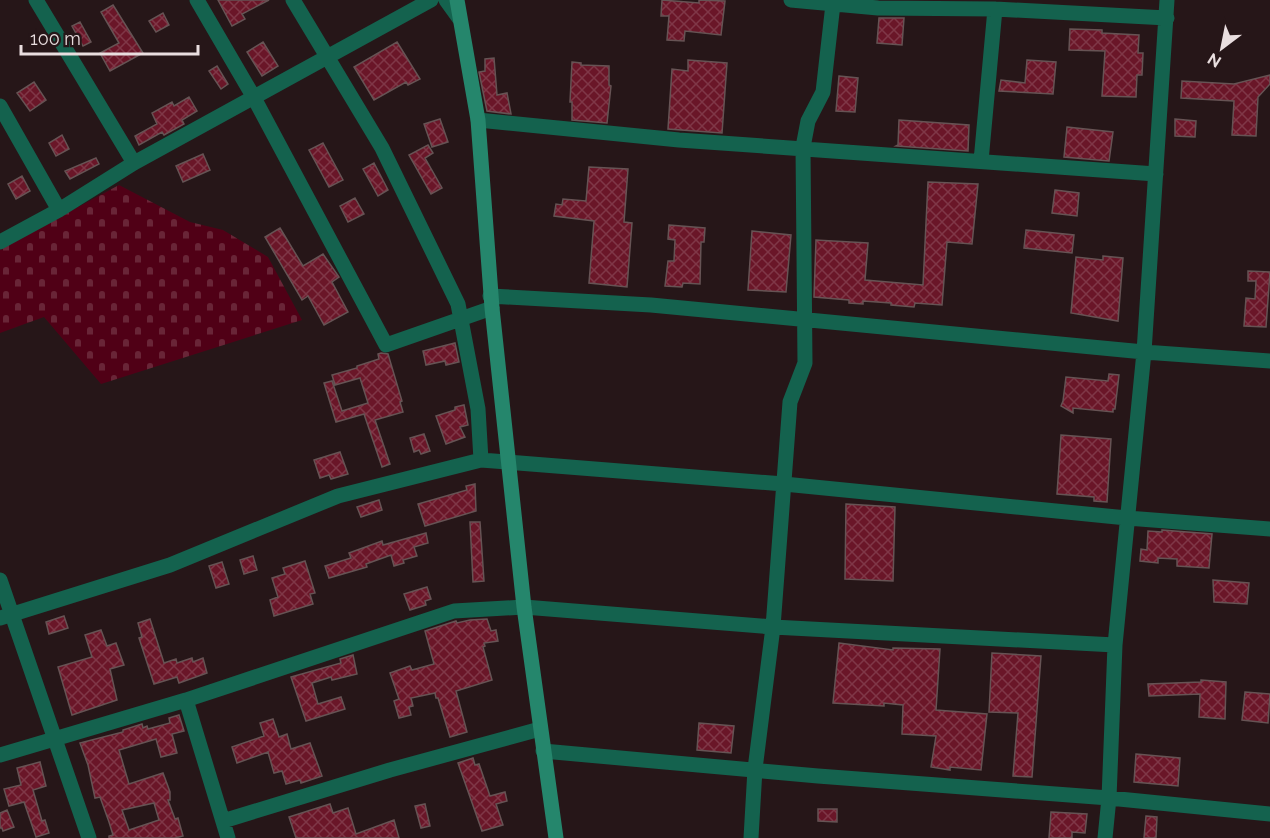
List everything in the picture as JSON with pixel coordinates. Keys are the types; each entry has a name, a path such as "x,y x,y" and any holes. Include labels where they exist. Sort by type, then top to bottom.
{"main road":[{"path":"457,0 478,120 491,302 524,607 556,838"}],"street":[{"path":"36,0 134,163"},
{"path":"197,0 253,96 386,345 461,318 491,302 651,305 1144,352 1270,361"},
{"path":"293,0 382,148 458,304 478,409 481,460"},
{"path":"0,242 253,96 431,0"},
{"path":"446,0 459,18"},
{"path":"791,0 878,8 996,9 1167,18"},
{"path":"1105,838 1109,798 1115,645 1144,352 1167,0"},
{"path":"752,838 755,769 773,627 790,402 805,363 803,147 808,121 824,92 825,2"},
{"path":"981,160 996,9"},
{"path":"0,106 59,210"},
{"path":"478,120 679,140 803,147 1156,174"},
{"path":"6,616 170,565 338,496 481,460 784,484 1127,518 1270,529"},
{"path":"0,580 6,616 55,738 89,838"},
{"path":"0,755 186,700 454,611 524,607 773,627 1115,645"},
{"path":"186,700 228,838"},
{"path":"223,821 390,770 540,729"},
{"path":"543,751 818,776 1109,798 1270,814"}],"green space":[{"path":"119,185 190,222 223,230 268,257 302,320 101,384 44,317 0,333 0,249"}],"building":[{"path":"218,0 269,0 242,14 245,19 232,26"},
{"path":"662,0 699,3 699,0 725,1 721,35 685,31 684,41 667,40 669,16 661,16"},
{"path":"113,5 143,53 110,71 100,53 119,43 101,12"},
{"path":"163,13 169,25 156,32 149,21"},
{"path":"879,18 904,18 902,45 877,43"},
{"path":"80,22 91,42 83,46 72,26"},
{"path":"1070,29 1139,35 1138,53 1143,53 1142,75 1137,75 1136,97 1102,96 1105,51 1069,50"},
{"path":"263,42 278,66 262,76 247,52"},
{"path":"397,42 420,79 408,85 406,82 374,100 354,67"},
{"path":"494,58 497,95 507,93 511,114 487,111 479,72 485,71 485,59"},
{"path":"688,60 727,63 722,133 668,129 672,69 688,71"},
{"path":"1027,60 1056,62 1053,94 999,91 1001,80 1025,83"},
{"path":"572,62 581,63 581,65 609,66 609,85 611,86 607,123 572,120 572,102 570,102"},
{"path":"217,66 228,84 221,89 209,71"},
{"path":"1270,75 1270,84 1258,97 1256,136 1232,135 1234,101 1181,98 1182,81 1234,84"},
{"path":"839,76 858,78 855,112 836,111"},
{"path":"34,82 46,100 30,111 17,93"},
{"path":"189,97 197,111 182,120 184,124 164,135 162,132 139,145 135,136 157,124 152,113 172,102 174,106"},
{"path":"440,119 448,142 432,147 424,124"},
{"path":"1175,119 1196,121 1195,137 1175,136"},
{"path":"899,120 969,125 968,151 896,146 898,145"},
{"path":"1067,127 1113,132 1109,161 1064,157"},
{"path":"62,135 69,149 56,156 49,143"},
{"path":"323,143 343,180 329,187 309,150"},
{"path":"428,145 433,153 425,158 442,188 431,194 409,155"},
{"path":"203,154 210,170 183,182 176,166"},
{"path":"96,158 99,164 70,179 65,171"},
{"path":"374,163 388,190 378,196 363,169"},
{"path":"589,167 628,169 624,222 632,223 627,287 589,283 594,221 554,216 556,204 562,205 563,199 586,201"},
{"path":"22,176 30,191 16,199 8,184"},
{"path":"928,182 978,184 972,244 947,242 942,305 915,303 914,307 863,301 863,304 849,303 849,300 814,297 816,240 868,243 865,280 923,285"},
{"path":"1055,190 1079,193 1077,216 1052,213"},
{"path":"355,198 364,214 348,222 340,206"},
{"path":"669,225 705,228 704,242 701,242 700,284 683,283 682,287 665,286 668,261 674,261 675,240 668,239"},
{"path":"280,228 303,266 323,254 339,277 332,282 348,312 324,325 308,296 302,300 265,237"},
{"path":"1026,230 1074,235 1072,253 1024,248"},
{"path":"752,231 791,235 786,292 748,290"},
{"path":"1103,256 1123,258 1118,321 1071,313 1076,257 1103,260"},
{"path":"1248,271 1270,272 1266,327 1244,326 1246,298 1255,299 1256,281 1248,281"},
{"path":"455,343 459,362 446,365 445,361 426,365 423,351"},
{"path":"378,354 388,354 403,412 375,420 390,464 382,467 364,414 336,422 324,383 332,381 342,411 368,403 360,378 335,385 332,375 379,359"},
{"path":"1109,374 1119,375 1113,412 1073,408 1073,413 1061,406 1066,377 1108,381"},
{"path":"464,405 468,425 460,427 465,437 446,444 436,416"},
{"path":"424,434 430,451 421,454 419,450 414,452 410,438"},
{"path":"1061,435 1111,439 1107,502 1094,501 1094,497 1057,494"},
{"path":"340,452 348,474 331,479 329,475 320,478 314,460"},
{"path":"475,484 476,511 425,526 418,504 467,490 466,486"},
{"path":"379,500 382,510 361,517 357,507"},
{"path":"846,504 895,507 893,581 845,579"},
{"path":"470,522 480,522 484,581 473,582"},
{"path":"1162,530 1212,534 1209,568 1177,566 1177,559 1158,558 1158,563 1140,561 1141,549 1147,550 1148,531 1162,532"},
{"path":"426,533 428,543 414,547 417,556 403,560 404,563 394,566 391,555 366,564 367,567 329,578 325,566 351,558 349,553 382,541 383,545"},
{"path":"253,556 257,570 244,574 240,560"},
{"path":"305,561 315,593 310,594 313,604 274,616 270,600 278,597 272,578 285,574 283,568"},
{"path":"222,562 229,584 216,588 209,566"},
{"path":"1213,580 1249,583 1247,604 1214,602"},
{"path":"427,587 431,599 425,601 426,605 410,610 404,594"},
{"path":"64,616 68,628 49,634 46,622"},
{"path":"150,619 164,663 176,659 177,663 192,658 193,662 203,658 207,673 179,683 177,677 154,684 139,638 142,637 138,623"},
{"path":"487,619 491,631 496,630 498,641 484,643 483,647 492,680 456,691 467,732 450,737 435,693 411,698 413,706 409,707 411,715 399,718 394,701 399,699 390,673 410,666 412,670 434,664 425,631 456,621 457,623"},
{"path":"101,630 107,646 116,643 124,665 110,669 117,700 72,715 58,667 92,657 85,635"},
{"path":"839,643 893,650 893,648 940,649 936,710 987,714 981,770 950,767 950,770 931,767 936,736 902,734 903,705 833,703"},
{"path":"992,653 1041,656 1032,777 1013,776 1018,713 989,712"},
{"path":"353,655 357,674 332,680 331,677 312,683 318,704 341,697 345,709 306,721 291,677 341,663 340,659"},
{"path":"1201,680 1226,682 1225,719 1199,717 1200,694 1149,696 1148,684 1201,682"},
{"path":"1245,692 1270,694 1268,723 1242,720"},
{"path":"179,715 184,731 172,734 177,753 161,757 156,739 119,750 129,784 163,773 170,792 170,800 168,800 175,819 178,818 183,836 109,838 113,835 100,797 95,798 88,765 80,743 123,732 123,730 142,724 143,728 147,726 148,729 170,723 169,718","holes":["154,803 159,820 129,830 122,810"]},
{"path":"273,719 279,737 287,734 291,749 310,743 322,776 301,783 300,780 286,784 282,771 274,773 268,752 237,763 232,747 264,736 260,723"},
{"path":"699,723 734,726 731,753 697,750"},
{"path":"1136,754 1180,758 1178,786 1134,782"},
{"path":"473,758 475,765 479,764 490,796 505,792 507,801 496,804 503,825 482,831 458,763"},
{"path":"40,762 46,786 33,790 42,821 45,820 49,833 36,837 24,802 9,806 4,789 21,785 17,768"},
{"path":"330,804 333,813 348,808 356,834 394,820 399,838 296,838 289,817"},
{"path":"425,804 430,826 421,828 415,806"},
{"path":"818,809 837,809 837,822 818,821"},
{"path":"7,810 14,827 3,831 0,828 0,813"},
{"path":"1051,812 1087,814 1085,833 1072,832 1072,838 1049,838"},
{"path":"1146,816 1157,817 1156,838 1144,838"}]}
